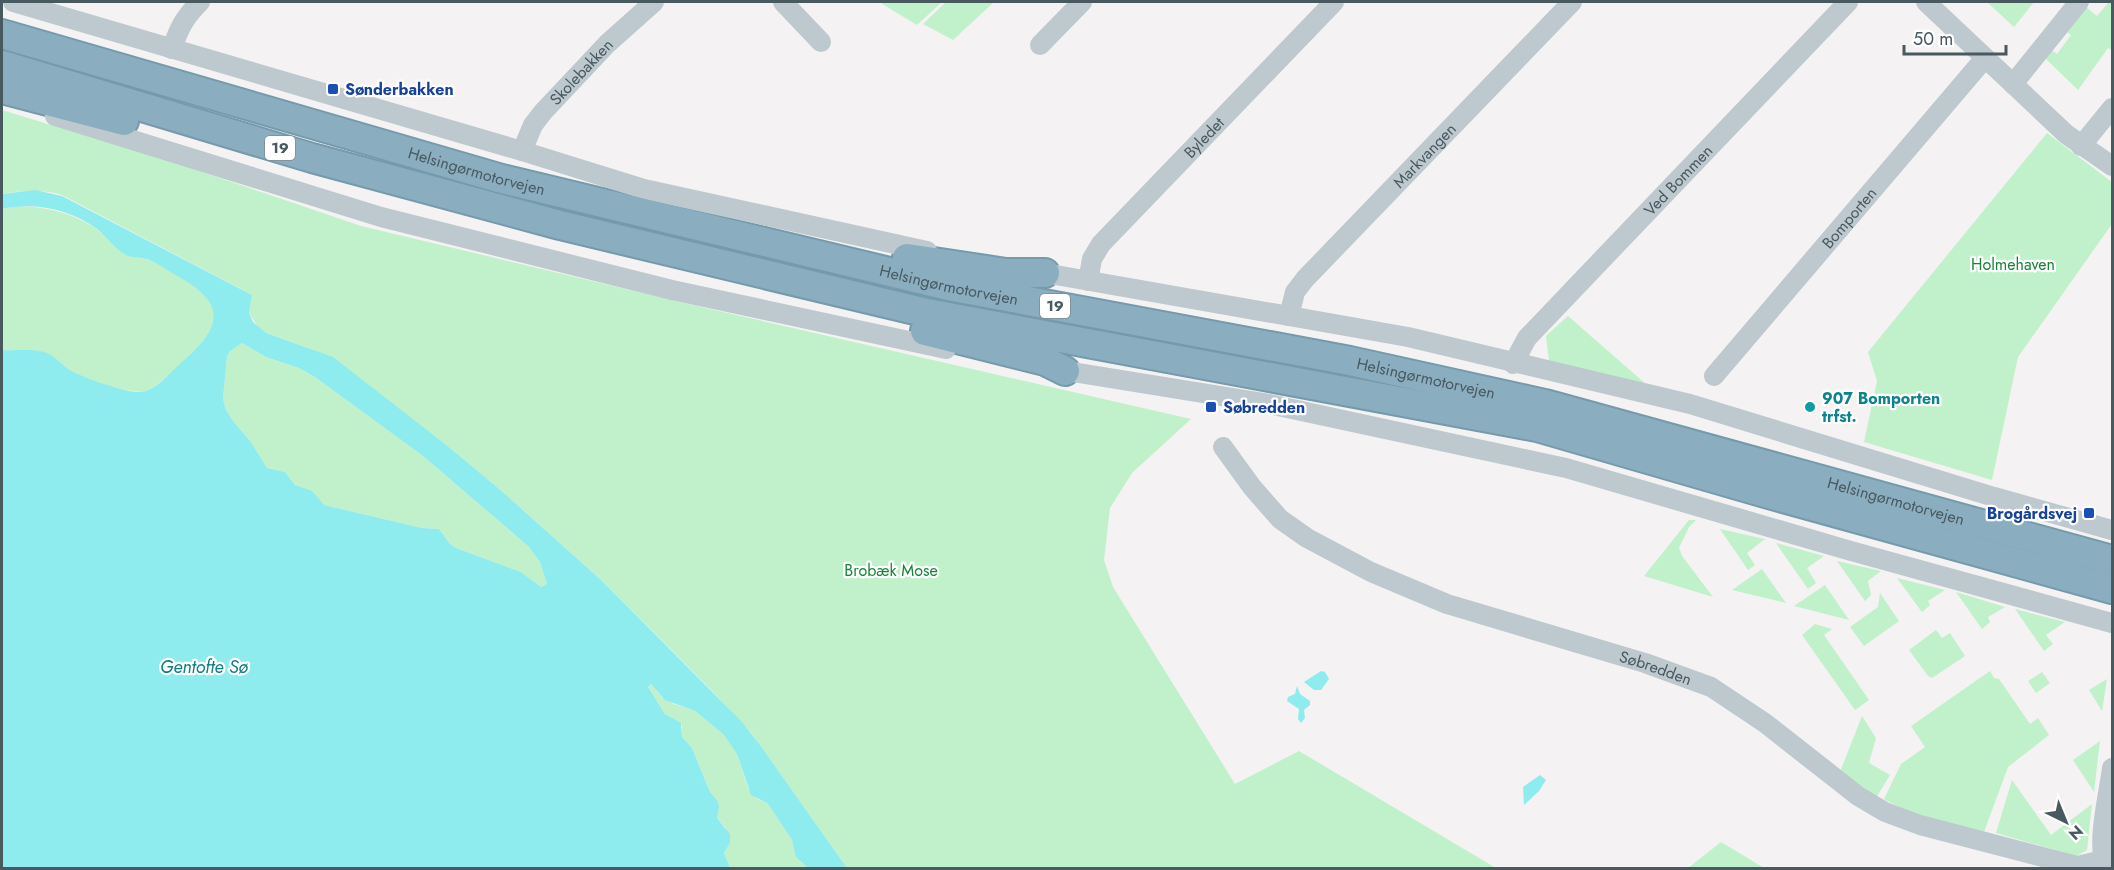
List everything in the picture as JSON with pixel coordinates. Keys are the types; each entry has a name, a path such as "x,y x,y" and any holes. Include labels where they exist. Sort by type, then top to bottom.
{"highway":[{"name":"Helsingørmotorvejen","path":"2,34 502,179 948,286 1350,361 1545,404 2112,560"},
{"name":"Helsingørmotorvejen","path":"2,65 312,158 560,225 927,313 1537,427 2112,589"},
{"path":"2,89 287,164 312,158"},
{"path":"708,228 733,223 927,262 1006,273 1045,273"},
{"path":"560,225 564,238 1045,362 1065,371"}],"street":[{"path":"13,2 644,189 924,250 1408,337 1513,364 1690,404 1994,497 2112,530"},
{"path":"172,49 179,26 186,15 200,2"},
{"name":"Skolebakken","path":"522,151 533,125 543,112 607,44 654,2"},
{"path":"783,2 821,42"},
{"path":"1040,45 1082,2"},
{"name":"Byledet","path":"1088,281 1092,259 1101,244 1334,2"},
{"name":"Markvangen","path":"1289,316 1295,292 1305,279 1572,2"},
{"name":"Ved Bommen","path":"1513,364 1527,338 1848,2"},
{"path":"1926,2 2081,146 2112,166"},
{"path":"2013,84 2079,2"},
{"name":"Bomporten","path":"1714,376 1985,58"},
{"path":"2,98 107,133 381,217 672,290 913,343 1264,404 1566,468 1861,554 2112,623"},
{"path":"2081,146 2112,108"},
{"name":"Søbredden","path":"1222,447 1280,519 1307,538 1371,572 1447,604 1645,663 1711,687 1765,723 1858,796 1885,812 1920,825 2077,866 2105,864"},
{"path":"2105,864 2102,842 2112,768"}],"green space":[{"path":"879,2 942,2 917,25"},
{"path":"946,2 994,2 953,40 923,24"},
{"path":"1987,2 2034,2 2014,27"},
{"path":"2109,2 2112,2 2112,50 2108,48 2078,90 2043,56 2049,48 2057,54 2071,35 2063,29 2080,8 2087,8 2097,16"},
{"name":"Brobæk Mose","path":"2,110 188,167 361,226 1191,419 1132,473 1110,508 1104,560 1113,587 1235,784 1299,751 1496,868 847,868 752,734 713,692 600,579 450,448 311,349 266,333 258,327 249,313 252,295 62,195 32,191 2,194"},
{"name":"Holmehaven","path":"2047,133 2112,182 2112,224 2018,357 1992,480 1864,442 1877,381 1868,352"},
{"path":"18,206 48,209 77,218 95,228 126,255 157,264 191,283 209,301 214,310 213,325 202,343 162,380 150,389 139,392 109,386 79,375 54,357 45,354 33,351 2,350 2,209"},
{"path":"1568,316 1647,385 1549,361 1546,336"},
{"path":"242,343 266,357 299,368 315,377 423,456 528,546 540,562 547,584 541,587 521,572 456,548 450,544 439,529 422,528 324,505 295,485 285,472 267,468 251,442 233,421 226,410 223,399 227,356 229,351"},
{"path":"1689,520 1696,520 1689,527 1679,548 1682,556 1713,597 1644,576"},
{"path":"1720,529 1765,539 1747,553 1755,565 1748,570"},
{"path":"1776,543 1824,556 1807,568 1816,583 1808,589"},
{"path":"1837,561 1881,571 1868,581 1871,595 1865,601"},
{"path":"1762,569 1786,603 1732,590"},
{"path":"1897,578 1945,590 1928,601 1930,605 1922,612"},
{"path":"1825,585 1849,620 1794,606"},
{"path":"1956,592 2005,607 1988,617 1990,622 1982,629"},
{"path":"1880,593 1899,621 1864,646 1850,627 1878,607"},
{"path":"2015,609 2065,622 2046,635 2053,644 2044,651"},
{"path":"1815,624 1832,629 1824,635 1869,700 1855,710 1802,635"},
{"path":"1936,630 1942,638 1950,633 1965,656 1932,678 1928,676 1909,650"},
{"path":"1990,671 1994,678 1999,679 2030,724 2038,718 2049,735 2008,767 1984,832 1920,815 1884,799 1901,764 1925,747 1911,726"},
{"path":"2042,672 2050,683 2036,693 2028,681"},
{"path":"2107,679 2102,711 2089,690"},
{"path":"651,684 662,697 695,711 723,734 737,754 748,788 756,798 770,807 792,840 800,861 808,868 730,868 724,853 730,843 726,828 717,818 717,800 710,792 692,748 682,737 682,725 665,714 648,687"},
{"path":"1862,716 1876,738 1869,763 1890,775 1876,798 1840,772"},
{"path":"2100,741 2094,792 2073,760"},
{"path":"2012,780 2051,835 2092,804 2087,850 2076,856 1996,833"},
{"path":"1721,842 1764,868 1688,868"}],"water":[{"name":"Gentofte Sø","path":"35,190 62,196 252,295 249,313 253,322 266,333 333,357 450,448 600,579 742,722 847,868 808,868 796,857 792,840 770,807 751,795 737,754 723,734 695,711 665,700 651,684 648,687 665,714 681,723 682,737 692,748 710,792 717,800 719,806 717,818 730,834 730,843 724,853 730,868 2,868 2,350 42,351 54,357 69,370 86,378 124,390 144,391 162,381 196,348 212,325 214,314 211,304 191,284 153,262 124,254 86,222 64,212 39,207 2,209 2,194","holes":["242,343 266,357 299,368 315,377 423,456 528,546 540,562 547,584 541,587 521,572 456,548 450,544 439,529 422,528 324,505 312,491 295,485 285,472 267,468 251,442 233,421 226,410 223,399 227,356 230,351"]},
{"path":"1321,671 1325,672 1329,679 1321,690 1314,690 1304,682"},
{"path":"1297,686 1300,694 1310,701 1310,705 1304,710 1305,718 1301,723 1298,719 1299,709 1287,701 1288,697 1295,694"},
{"path":"1540,775 1546,780 1539,791 1524,805 1523,787"}],"place":[{"name":"Sønderbakken","path":"333,89"},
{"name":"Søbredden","path":"1211,407"},
{"name":"907 Bomporten trfst.","path":"1810,407"},
{"name":"Brogårdsvej","path":"2089,513"}]}
